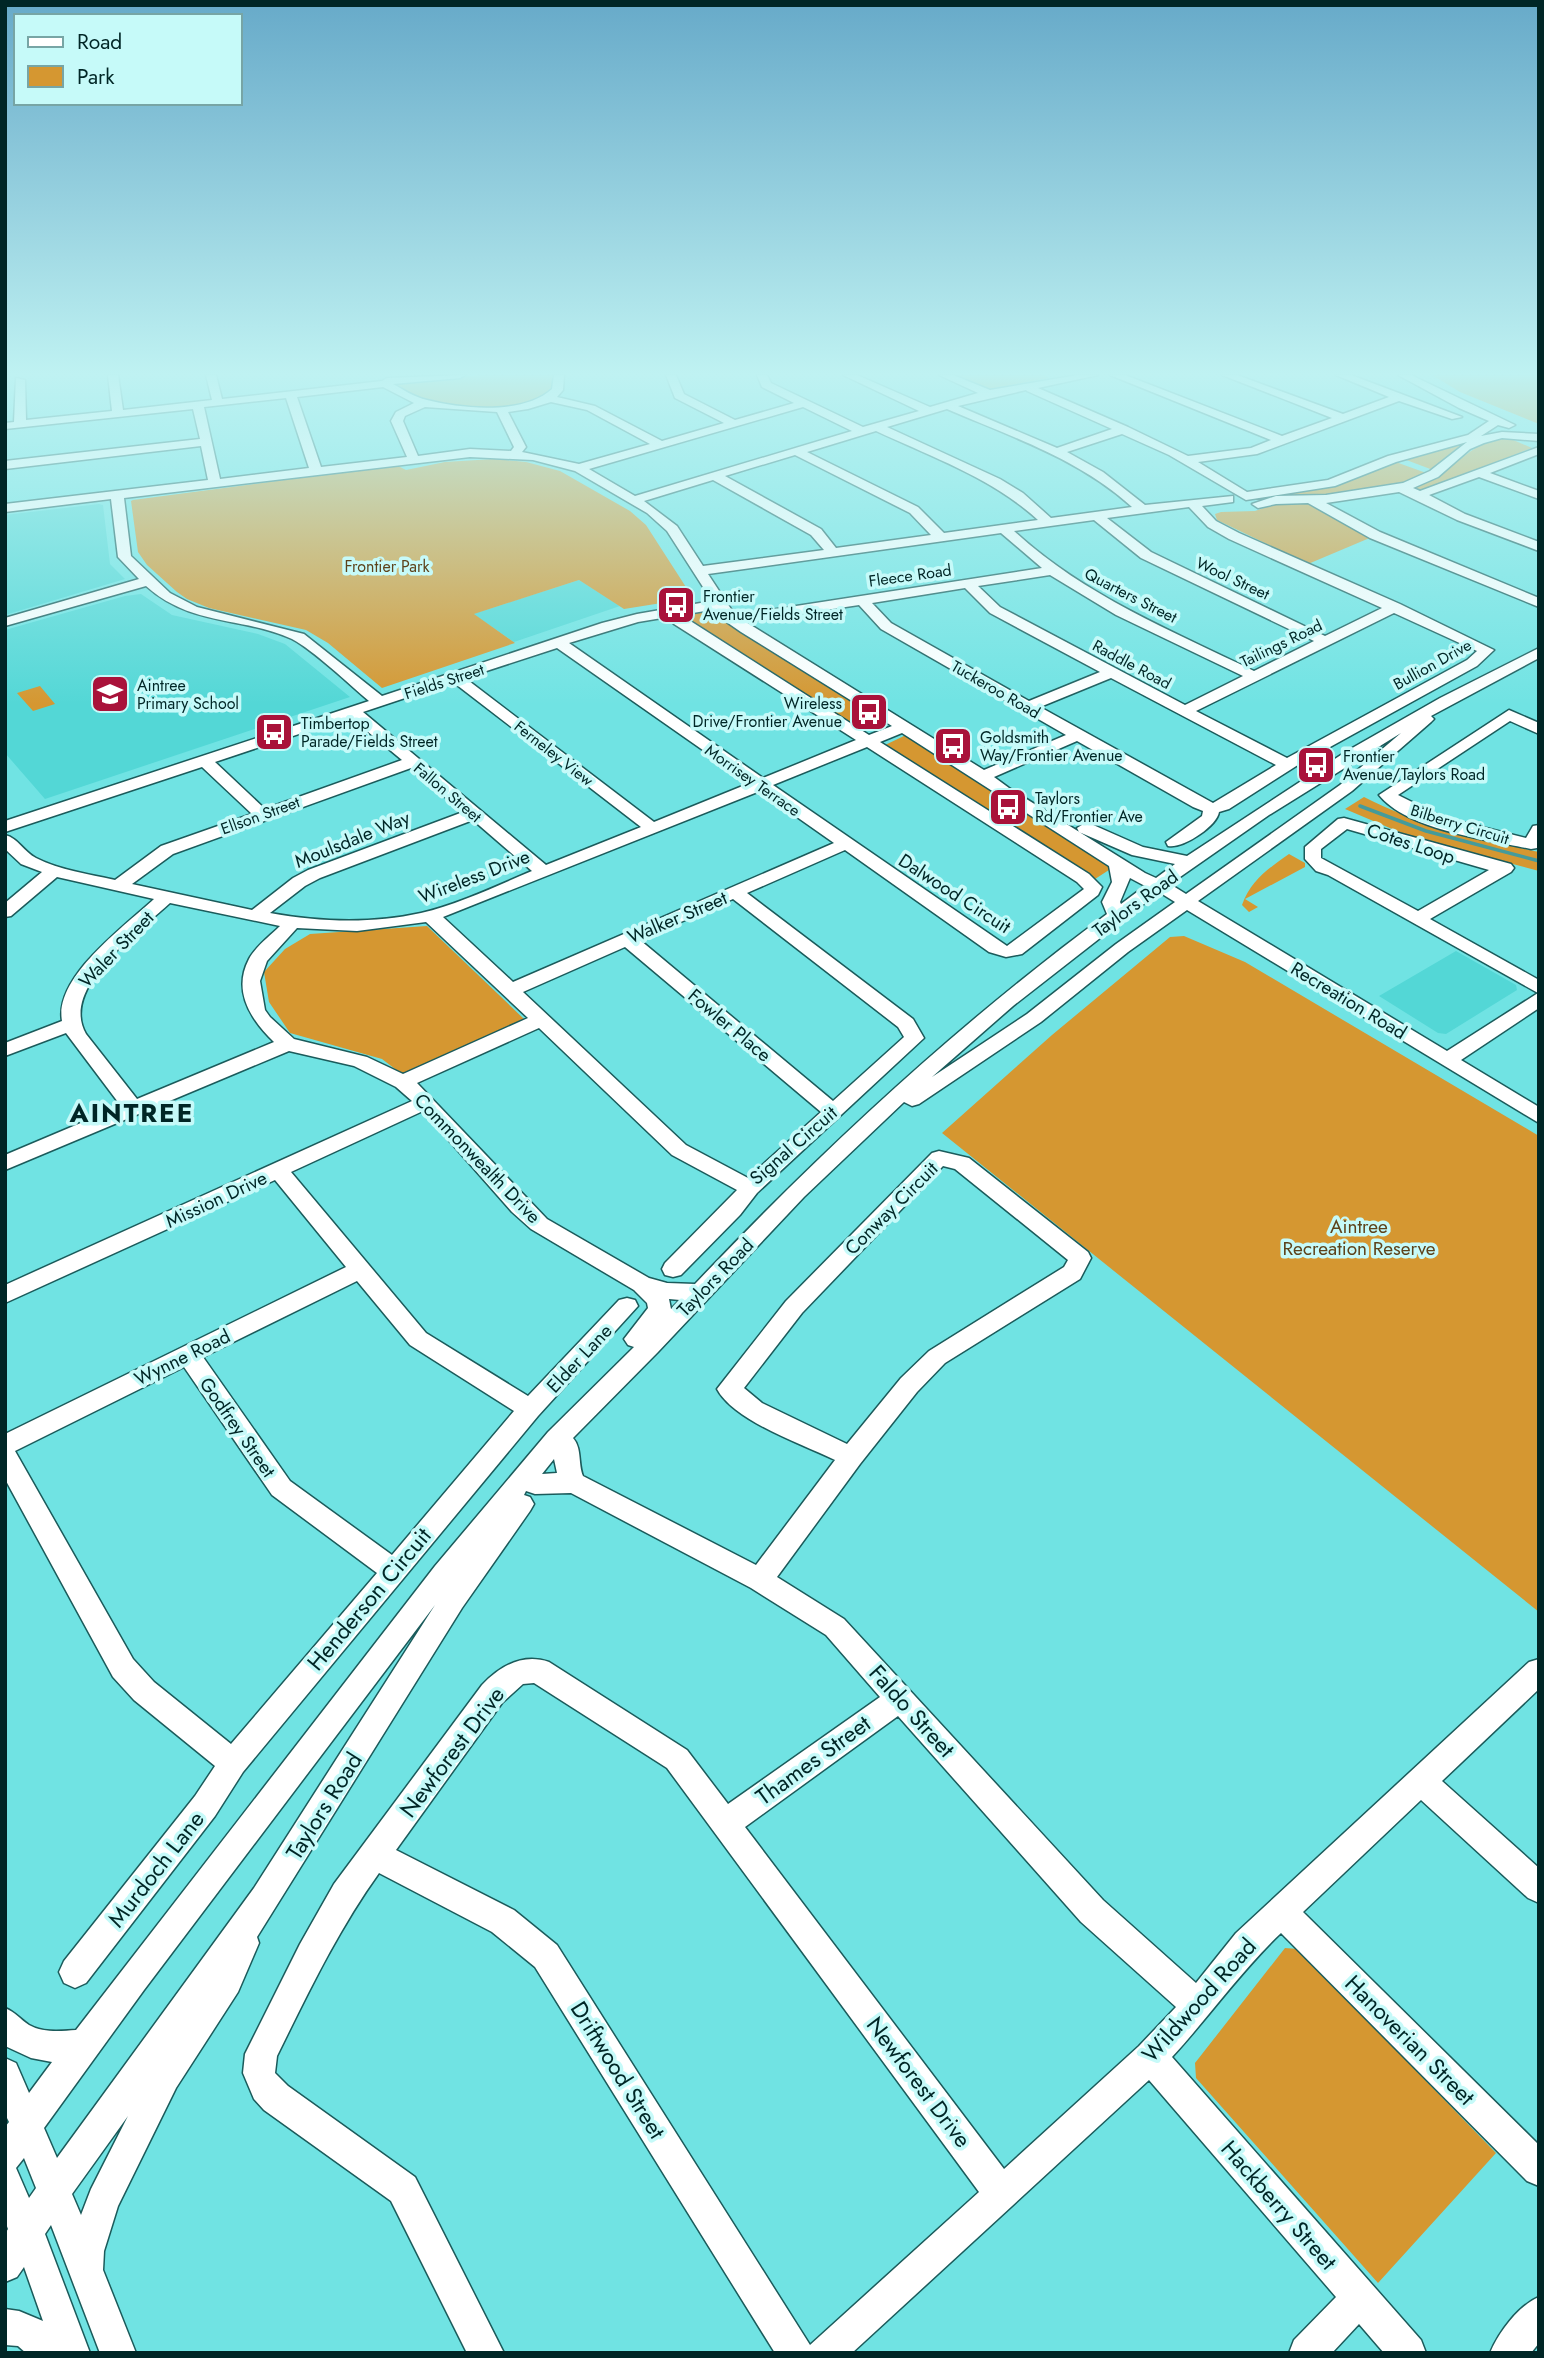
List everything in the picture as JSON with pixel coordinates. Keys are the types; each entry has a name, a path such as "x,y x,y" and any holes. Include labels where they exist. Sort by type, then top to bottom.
{"street":[{"path":"5,508 198,485"},
{"path":"608,485 662,518 733,620 983,776 1009,786 1152,867 1157,874 1159,885"},
{"path":"634,500 684,485"},
{"path":"731,485 816,532 833,552"},
{"path":"864,485 914,510 941,537"},
{"path":"1001,485 1019,496 1048,522"},
{"path":"1113,485 1142,509"},
{"path":"1222,485 1238,499 1258,504 1276,500 1321,501 1410,490 1428,485"},
{"path":"699,571 1096,515 1238,499 1315,485"},
{"path":"1410,490 1417,485"},
{"path":"1512,485 1539,495"},
{"path":"1410,490 1461,517 1539,547"},
{"path":"117,495 125,557 165,596 184,608 275,629 299,638 381,702"},
{"path":"1321,501 1382,538 1539,603"},
{"name":"Bullion Drive","path":"1188,504 1212,524 1234,536 1480,645 1487,653 1287,765 1223,806 1212,808"},
{"name":"Wool Street","path":"1096,515 1146,555 1325,641"},
{"name":"Quarters Street","path":"1003,528 1051,571 1084,592 1254,676"},
{"name":"Fleece Road","path":"733,620 1051,571"},
{"path":"5,622 148,581"},
{"name":"Raddle Road","path":"968,584 995,610 1287,765"},
{"name":"Tuckeroo Road","path":"862,600 886,626 1199,804 1212,808"},
{"name":"Fields Street","path":"5,828 558,642 622,622 720,604"},
{"name":"Tailings Road","path":"1184,711 1395,607"},
{"path":"671,612 679,621 865,742"},
{"name":"Morrisey Terrace","path":"558,642 845,844"},
{"name":"Taylors Road","path":"5,2156 84,2045 421,1602 646,1350 844,1146 968,1034 1117,916 1191,862 1319,774 1406,720 1452,695 1534,659"},
{"path":"1028,707 1110,673"},
{"name":"Ferneley View","path":"456,678 652,828"},
{"name":"Taylors Road","path":"844,1146 1034,1018 1186,901 1346,788 1452,695"},
{"name":"Fallon Street","path":"354,712 544,872"},
{"name":"Bilberry Circuit","path":"1539,729 1509,715 1387,795 1400,806 1420,814 1498,837 1531,844 1539,830"},
{"name":"Wireless Drive","path":"5,840 27,860 54,871 117,887 291,924 323,927 393,925 433,917 903,727"},
{"path":"983,776 1079,735"},
{"name":"Dalwood Circuit","path":"845,844 1001,951 1016,950 1092,891 1093,887 1083,878 865,742"},
{"path":"205,761 261,814"},
{"name":"Ellson Street","path":"117,887 167,850 261,814 412,762"},
{"name":"Recreation Road","path":"983,776 1115,862 1186,901 1539,1116"},
{"name":"Fields Street","path":"5,833 92,800"},
{"path":"1174,842 1210,818 1212,808"},
{"name":"Moulsdale Way","path":"254,917 299,882 314,874 474,814"},
{"name":"Cotes Loop","path":"1418,919 1505,868 1473,863 1367,827 1344,823 1313,847 1313,859 1322,867 1334,871 1418,919 1539,988"},
{"path":"1085,828 1138,851 1191,862"},
{"name":"Walker Street","path":"509,991 845,844"},
{"path":"1115,862 1122,875 1122,882 1111,902 1117,916"},
{"path":"5,912 54,871"},
{"name":"Signal Circuit","path":"433,917 678,1150 750,1188 914,1038 906,1023 735,892"},
{"name":"Waler Street","path":"71,1024 69,1004 81,979 167,897"},
{"name":"Commonwealth Drive","path":"291,924 258,959 251,981 256,1010 263,1021 288,1044 360,1061 402,1082 426,1101 520,1207 539,1224 642,1284 667,1291 699,1293"},
{"name":"Fowler Place","path":"627,939 833,1111"},
{"path":"1447,1060 1539,999"},
{"path":"402,1082 540,1020"},
{"path":"5,1050 71,1024 134,1109"},
{"path":"5,1163 288,1044"},
{"name":"Mission Drive","path":"5,1295 426,1101"},
{"name":"Conway Circuit","path":"760,1580 851,1457 909,1385 937,1357 1072,1273 1080,1258 962,1163 939,1158 794,1307 729,1389 754,1410 851,1457"},
{"path":"278,1170 418,1339 530,1409"},
{"path":"673,1269 732,1210 750,1188"},
{"name":"Wynne Road","path":"5,1445 359,1270"},
{"name":"Commonwealth Drive","path":"561,1444 610,1367 660,1310 658,1300 642,1284"},
{"name":"Elder Lane","path":"530,1409 627,1306"},
{"name":"Godfrey Street","path":"188,1354 281,1488 393,1570"},
{"name":"Henderson Circuit","path":"233,1763 530,1409"},
{"path":"536,1484 574,1483 561,1444"},
{"name":"Taylors Road","path":"5,2265 54,2191 264,1900 466,1582 561,1444"},
{"path":"5,1456 123,1668 144,1691 233,1763"},
{"name":"Faldo Street","path":"574,1483 760,1580 835,1627 1092,1911 1198,2006"},
{"name":"Newforest Drive","path":"486,2353 403,2189 276,2098 265,2088 259,2073 261,2054 345,1895 492,1694 512,1675 530,1670 539,1671 664,1748 677,1759 1002,2194"},
{"name":"Wildwood Road","path":"825,2353 1150,2057 1198,2006 1247,1944 1420,1780 1538,1675"},
{"name":"Thames Street","path":"726,1823 901,1698"},
{"name":"Murdoch Lane","path":"75,1972 205,1806 233,1763"},
{"path":"1420,1780 1539,1888"},
{"name":"Driftwood Street","path":"375,1855 503,1921 546,1956 796,2353"},
{"path":"86,2270 87,2251 103,2202 164,2077 228,1981 264,1900"},
{"name":"Hanoverian Street","path":"1281,1912 1539,2169"},
{"path":"5,2024 37,2045 57,2048 84,2045"},
{"name":"Hackberry Street","path":"1150,2057 1408,2353"},
{"path":"5,2074 118,2353"},
{"path":"5,2180 72,2353"},
{"path":"1307,2353 1359,2298"},
{"path":"1508,2353 1539,2315"},
{"path":"5,2327 28,2331 48,2353"}],"shaded area":[{"path":"103,505 110,564 125,579 5,615 5,515"},
{"path":"579,580 620,606 514,642 473,614"},
{"name":"Aintree Primary School","path":"141,594 172,615 258,634 285,644 350,697 45,799 5,753 5,630 125,596"},
{"path":"1456,951 1516,985 1517,990 1446,1034 1438,1033 1379,996"}],"green space":[{"name":"Frontier Park","path":"245,485 585,485 630,511 646,525 693,598 624,609 579,580 474,614 515,643 382,688 328,643 306,630 209,608 177,592 147,565 138,552 133,500"},
{"path":"1324,485 1398,485 1382,491 1263,500 1259,497"},
{"path":"1415,485 1437,485 1419,492 1410,487"},
{"path":"1281,502 1308,502 1372,537 1308,564 1217,520 1215,514 1255,511"},
{"path":"716,610 730,625 886,724 860,732 687,622 681,615"},
{"path":"40,686 55,704 33,711 17,693"},
{"path":"906,735 1112,868 1092,881 883,746"},
{"path":"1364,797 1428,823 1539,852 1539,871 1411,837 1345,809"},
{"path":"1289,854 1305,863 1305,867 1245,899 1258,907 1249,912 1242,905 1246,896 1250,889 1267,870"},
{"path":"427,926 524,1019 403,1075 382,1059 290,1033 269,1002 264,972 285,949 310,934"},
{"name":"Aintree Recreation Reserve","path":"1184,936 1245,962 1539,1136 1539,1612 942,1133 1052,1035 1170,937"},
{"path":"1285,1948 1298,1949 1496,2153 1378,2283 1196,2078 1195,2063"}],"waterway":[{"path":"1360,806 1426,831 1539,861"}],"place":[{"name":"Frontier Avenue/Fields Street","path":"676,605"},
{"name":"Aintree Primary School","path":"110,694"},
{"name":"Wireless Drive/Frontier Avenue","path":"869,712"},
{"name":"Timbertop Parade/Fields Street","path":"274,732"},
{"name":"Goldsmith Way/Frontier Avenue","path":"953,746"},
{"name":"Frontier Avenue/Taylors Road","path":"1316,765"},
{"name":"Taylors Rd/Frontier Ave","path":"1008,807"}],"district":[{"name":"AINTREE","path":"132,1113"}]}
